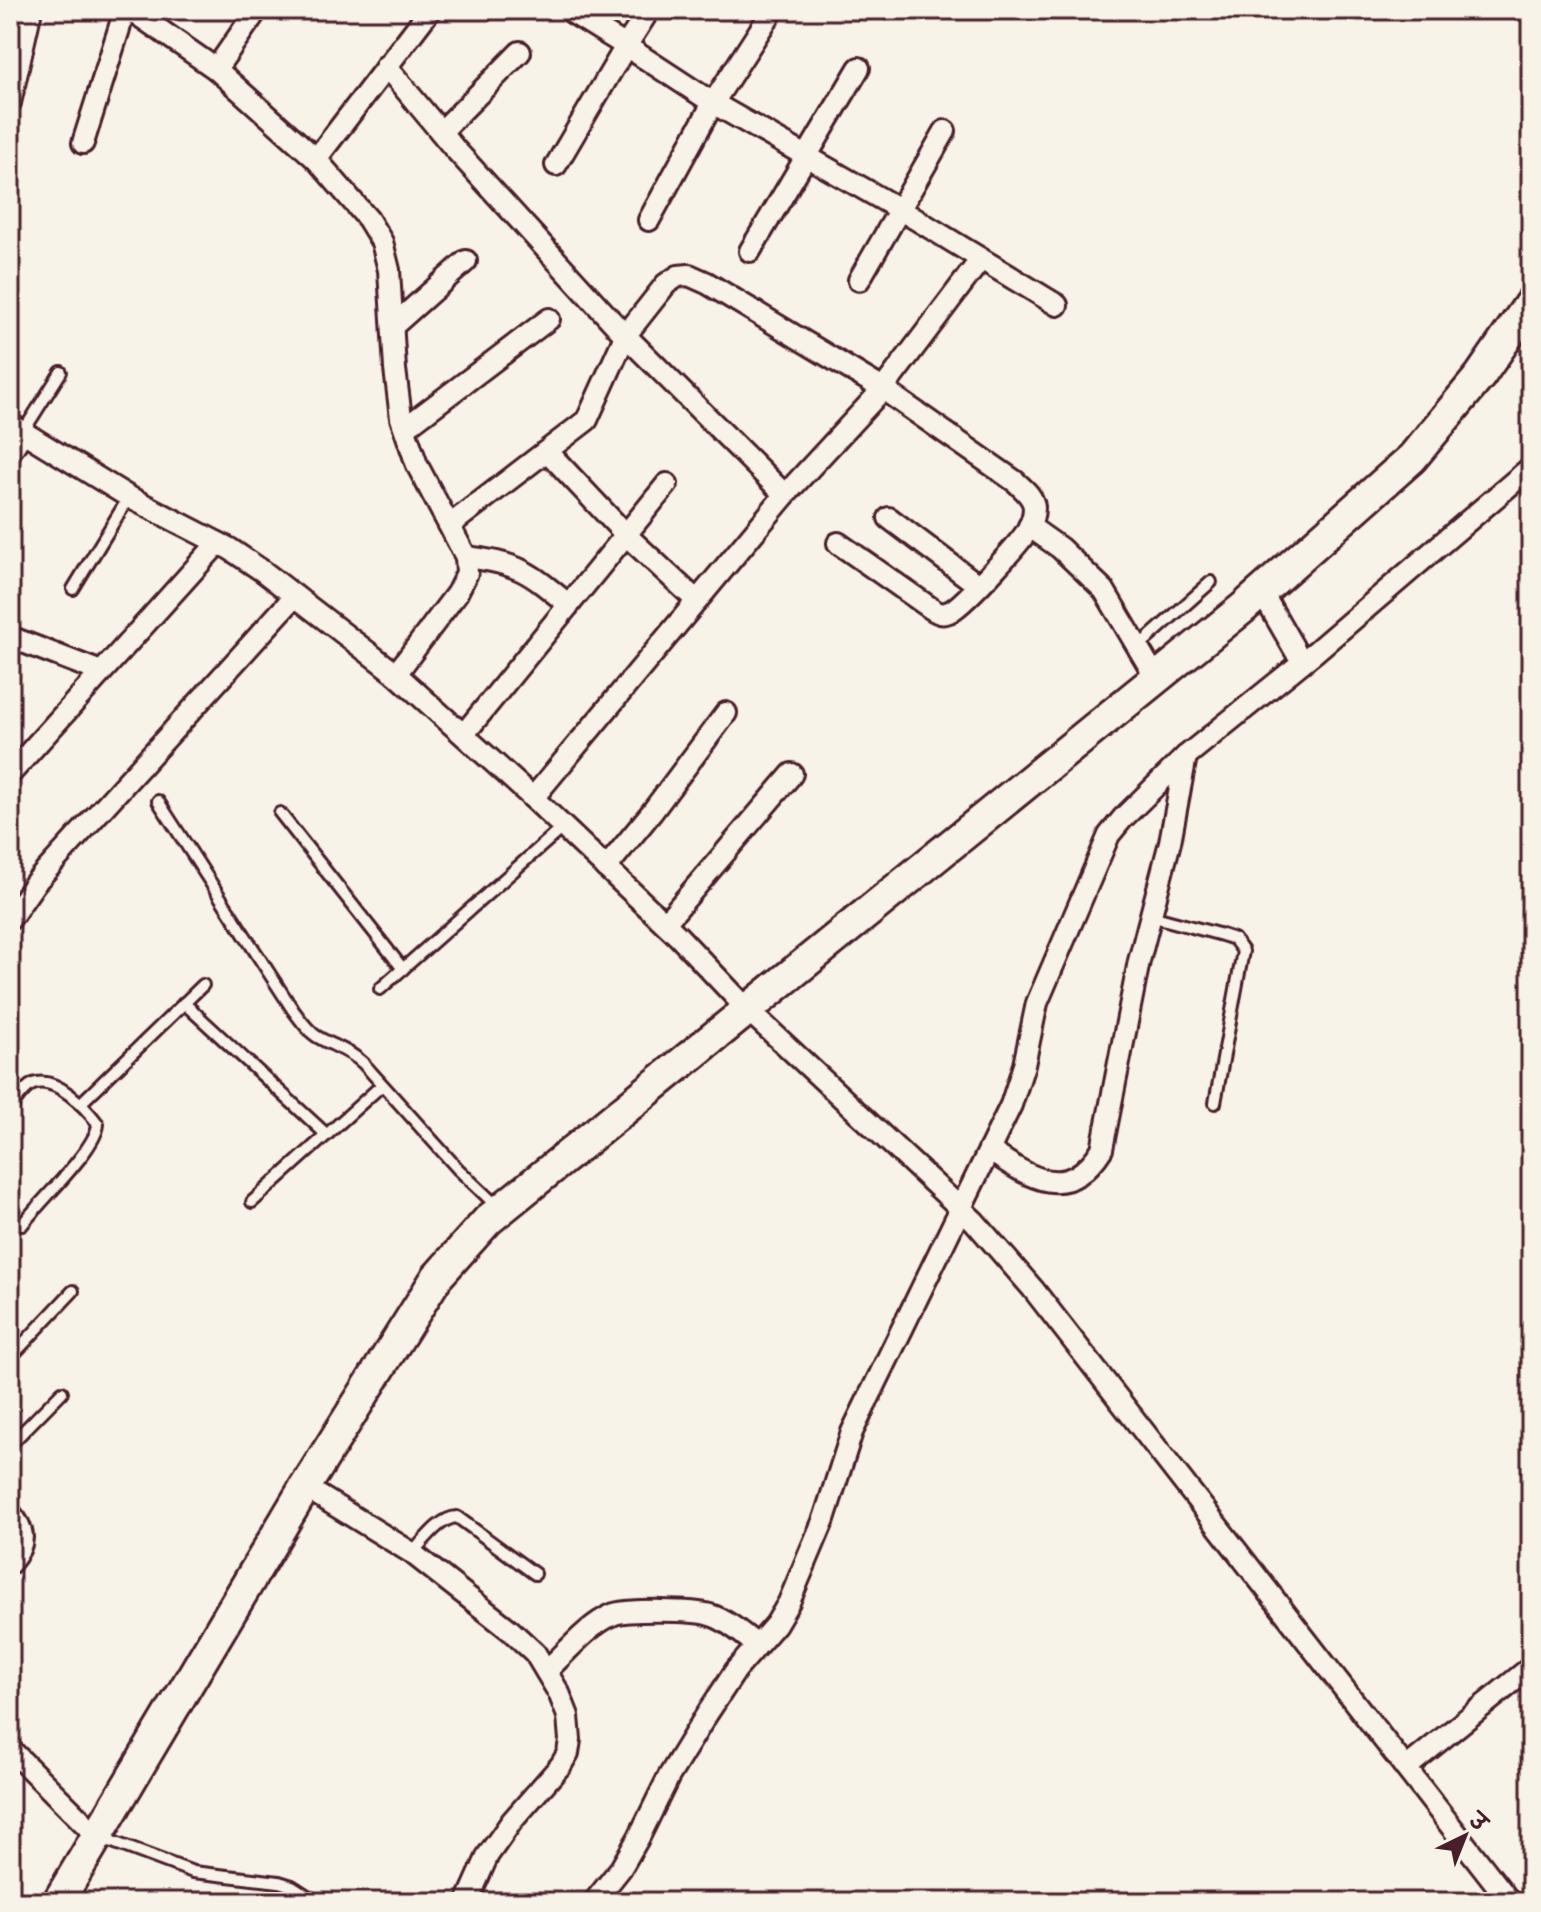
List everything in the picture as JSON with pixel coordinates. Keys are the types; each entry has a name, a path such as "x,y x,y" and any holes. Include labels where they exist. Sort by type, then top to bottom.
{"main road":[{"path":"58,1902 305,1487 437,1277 488,1220 1261,591 1412,458 1480,376 1531,302"}],"street":[{"path":"10,103 31,10"},
{"path":"83,143 128,10 216,69 316,159 368,219 382,242 389,270 395,369 405,428 417,465 466,557 467,573 457,593 396,674"},
{"path":"216,69 257,10"},
{"path":"568,10 713,103 899,209 1057,305"},
{"path":"556,165 649,10"},
{"path":"649,220 713,103 773,10"},
{"path":"316,159 386,66 418,14"},
{"path":"441,132 520,52"},
{"path":"386,66 441,132 625,336 785,495"},
{"path":"750,251 859,68"},
{"path":"859,280 945,131"},
{"path":"533,798 785,495 883,389 981,259"},
{"path":"393,326 466,261"},
{"path":"450,525 587,420 625,336 666,284 678,276 689,275 883,389 1016,482 1031,497 1034,507 1025,534 953,610 940,614 838,543"},
{"path":"405,428 549,319"},
{"path":"10,452 17,428 129,497 218,543 264,572 396,674 533,798 665,923 747,1009 974,1221 1033,1289 1510,1902"},
{"path":"547,451 626,535 697,601"},
{"path":"594,1902 621,1868 669,1776 707,1714 736,1670 776,1624 789,1602 824,1519 852,1432 1011,1105 1024,1065 1037,1003 1109,835 1186,756 1315,652 1531,467"},
{"path":"464,734 667,484"},
{"path":"889,518 978,585"},
{"path":"1029,526 1060,548 1104,590 1156,678"},
{"path":"10,774 218,543"},
{"path":"466,557 500,561 530,573 569,605"},
{"path":"1261,591 1296,652"},
{"path":"10,919 35,883 295,596"},
{"path":"10,637 101,672"},
{"path":"606,868 726,713"},
{"path":"989,1150 1027,1176 1042,1182 1079,1174 1092,1164 1102,1149 1139,961 1170,842 1186,756"},
{"path":"665,923 792,774"},
{"path":"305,1487 412,1553 510,1630 535,1653 568,1716 568,1753 488,1855 467,1902"},
{"path":"10,1513 22,1527 24,1535 17,1555 10,1563"},
{"path":"546,1671 611,1615 631,1611 709,1614 728,1623 757,1645"},
{"path":"1406,1768 1531,1667"},
{"path":"10,1749 97,1836"}],"lane":[{"path":"17,428 61,372"},
{"path":"73,589 129,497"},
{"path":"1138,647 1211,582"},
{"path":"158,801 293,1010 314,1035 351,1052 458,1169 501,1210"},
{"path":"280,813 403,969"},
{"path":"380,989 563,827"},
{"path":"1151,916 1234,939 1243,951 1215,1103"},
{"path":"80,1104 203,985"},
{"path":"184,1003 327,1135"},
{"path":"10,1108 35,1083 47,1083 57,1086 80,1104 98,1124 93,1140 22,1225"},
{"path":"252,1202 382,1085"},
{"path":"10,1358 73,1291"},
{"path":"10,1445 62,1392"},
{"path":"412,1553 442,1522 457,1517 535,1574"},
{"path":"97,1836 193,1872 279,1882 292,1886 317,1902"}]}
